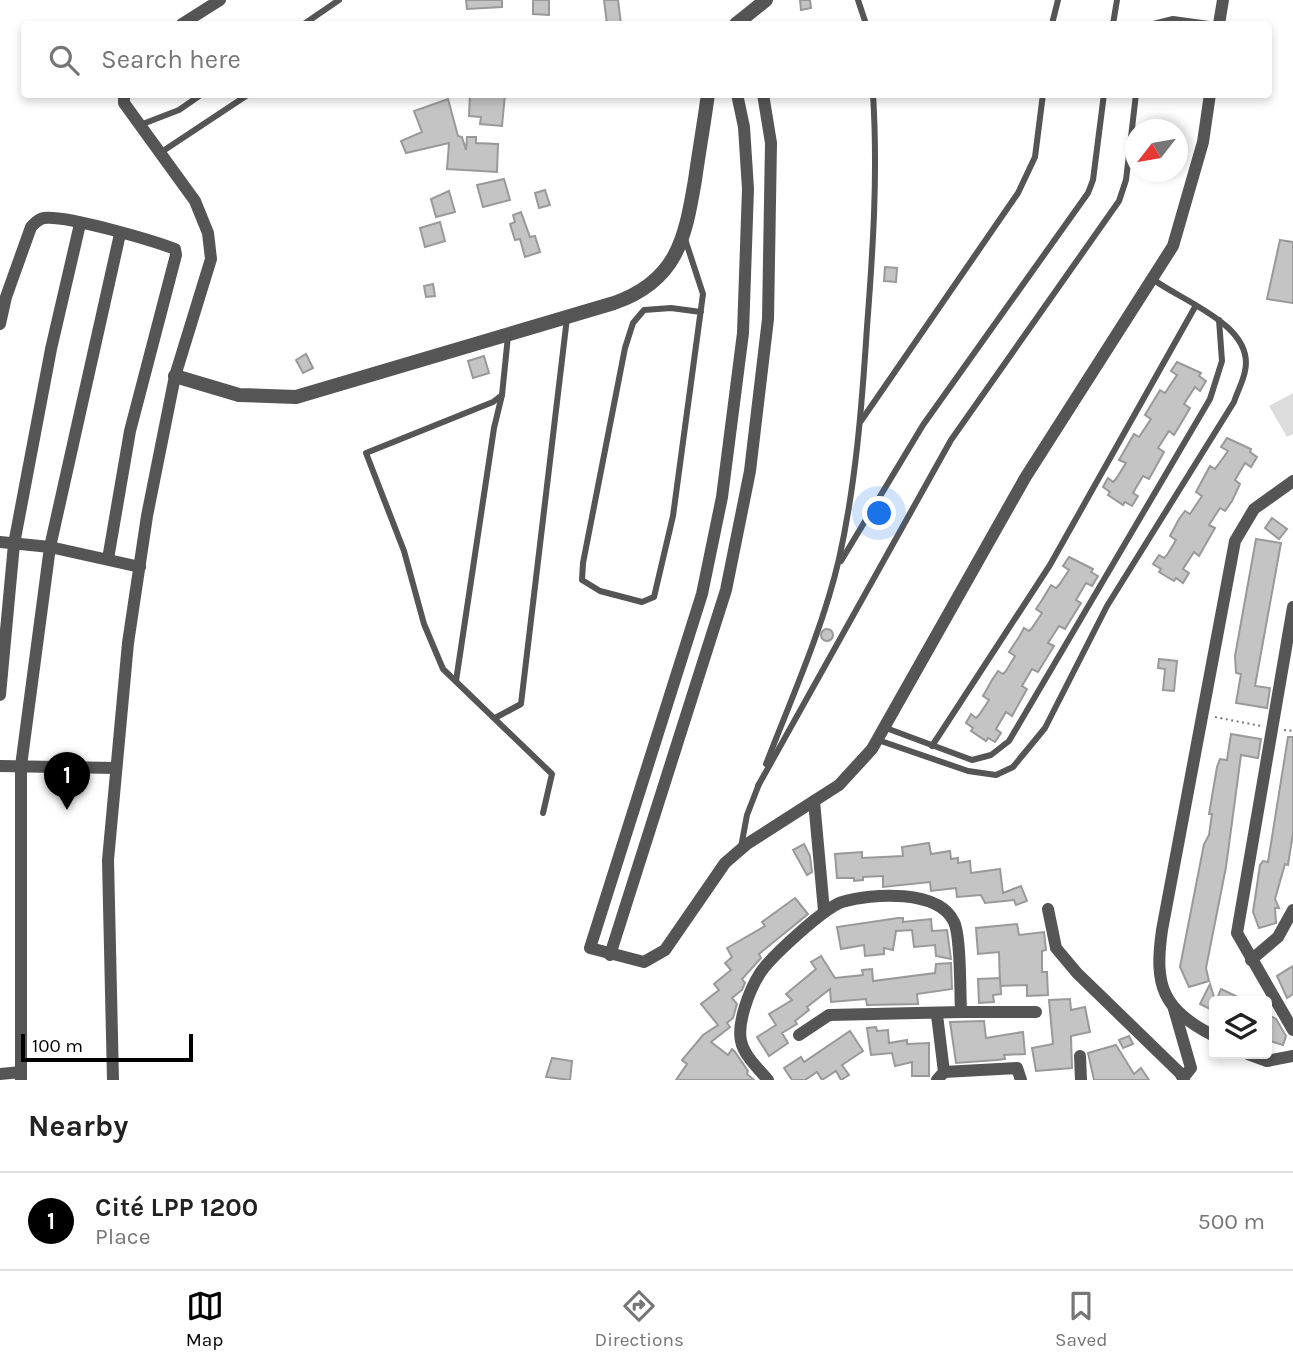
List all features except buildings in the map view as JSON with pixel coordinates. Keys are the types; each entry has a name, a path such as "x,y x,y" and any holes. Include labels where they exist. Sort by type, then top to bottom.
{"street":[{"path":"187,21 220,0"},
{"path":"741,21 766,0"},
{"path":"1220,21 1223,0"},
{"path":"113,1080 108,860 139,568 175,376 211,259 208,233 195,201 124,103 124,98"},
{"path":"175,376 239,396 296,397 628,298 646,288 671,263 684,237 707,98"},
{"path":"738,98 744,127 748,189 743,333 722,497 702,594 590,948 644,962 665,950 714,878 741,850 848,776 886,728 1025,478 1174,246 1203,142 1209,98"},
{"path":"610,955 726,590 750,471 768,319 771,143 764,98"},
{"path":"0,324 6,297 31,228 45,218 80,224 174,249 176,255 130,431 108,559"},
{"path":"0,695 14,544 51,349 80,224"},
{"path":"0,1074 21,1076 21,766 50,547 120,234"},
{"path":"1209,1033 1184,1019 1174,1009 1162,990 1158,960 1200,714 1234,541 1254,509 1293,481"},
{"path":"0,542 50,547 139,568"},
{"path":"1293,607 1237,933 1293,1030"},
{"path":"0,766 116,768"},
{"path":"814,801 824,911"},
{"path":"768,1080 741,1042 741,1022 759,974 824,911 842,902 893,896 924,898 943,908 955,923 961,1012"},
{"path":"1048,909 1056,948 1077,973 1184,1079 1191,1069 1174,1009"},
{"path":"1251,960 1278,937 1293,910"},
{"path":"799,1035 829,1015 1036,1012"},
{"path":"937,1015 940,1076 1017,1068 1021,1080"},
{"path":"1080,1056 1081,1080"},
{"path":"1261,1059 1266,1061 1293,1056"}],"lane":[{"path":"308,21 339,0"},
{"path":"858,0 865,21"},
{"path":"1053,21 1058,0"},
{"path":"1114,21 1117,0"},
{"path":"1165,21 1187,21"},
{"path":"140,125 180,110 196,98"},
{"path":"160,153 242,98"},
{"path":"741,850 747,815 836,568 856,458 874,226 877,154 873,98"},
{"path":"859,422 1018,193 1035,157 1042,98"},
{"path":"836,568 923,425 1088,193 1093,180 1103,98"},
{"path":"758,786 951,440 1119,201 1126,180 1136,98"},
{"path":"684,237 703,294 701,312 673,516 654,597 642,603 600,591 582,580 583,563 625,348 633,323 644,310 671,308 701,312"},
{"path":"878,740 968,771 996,775 1013,767 1037,738 1107,606 1234,402 1246,369 1245,350 1235,331 1154,280"},
{"path":"932,746 1050,565 1195,307"},
{"path":"495,718 521,704 568,316"},
{"path":"886,728 972,760 991,755 1009,741 1210,399 1222,360 1219,320"},
{"path":"456,681 494,428 502,395 508,334"},
{"path":"502,395 493,402 366,453 404,551 424,624 443,668 552,774 543,813"}],"path":[{"path":"1200,714 1293,731"}],"shaded area":[{"path":"1293,393 1293,434 1287,437 1269,406"}],"place":[{"name":"Cité LPP 1200","path":"67,810"}]}
